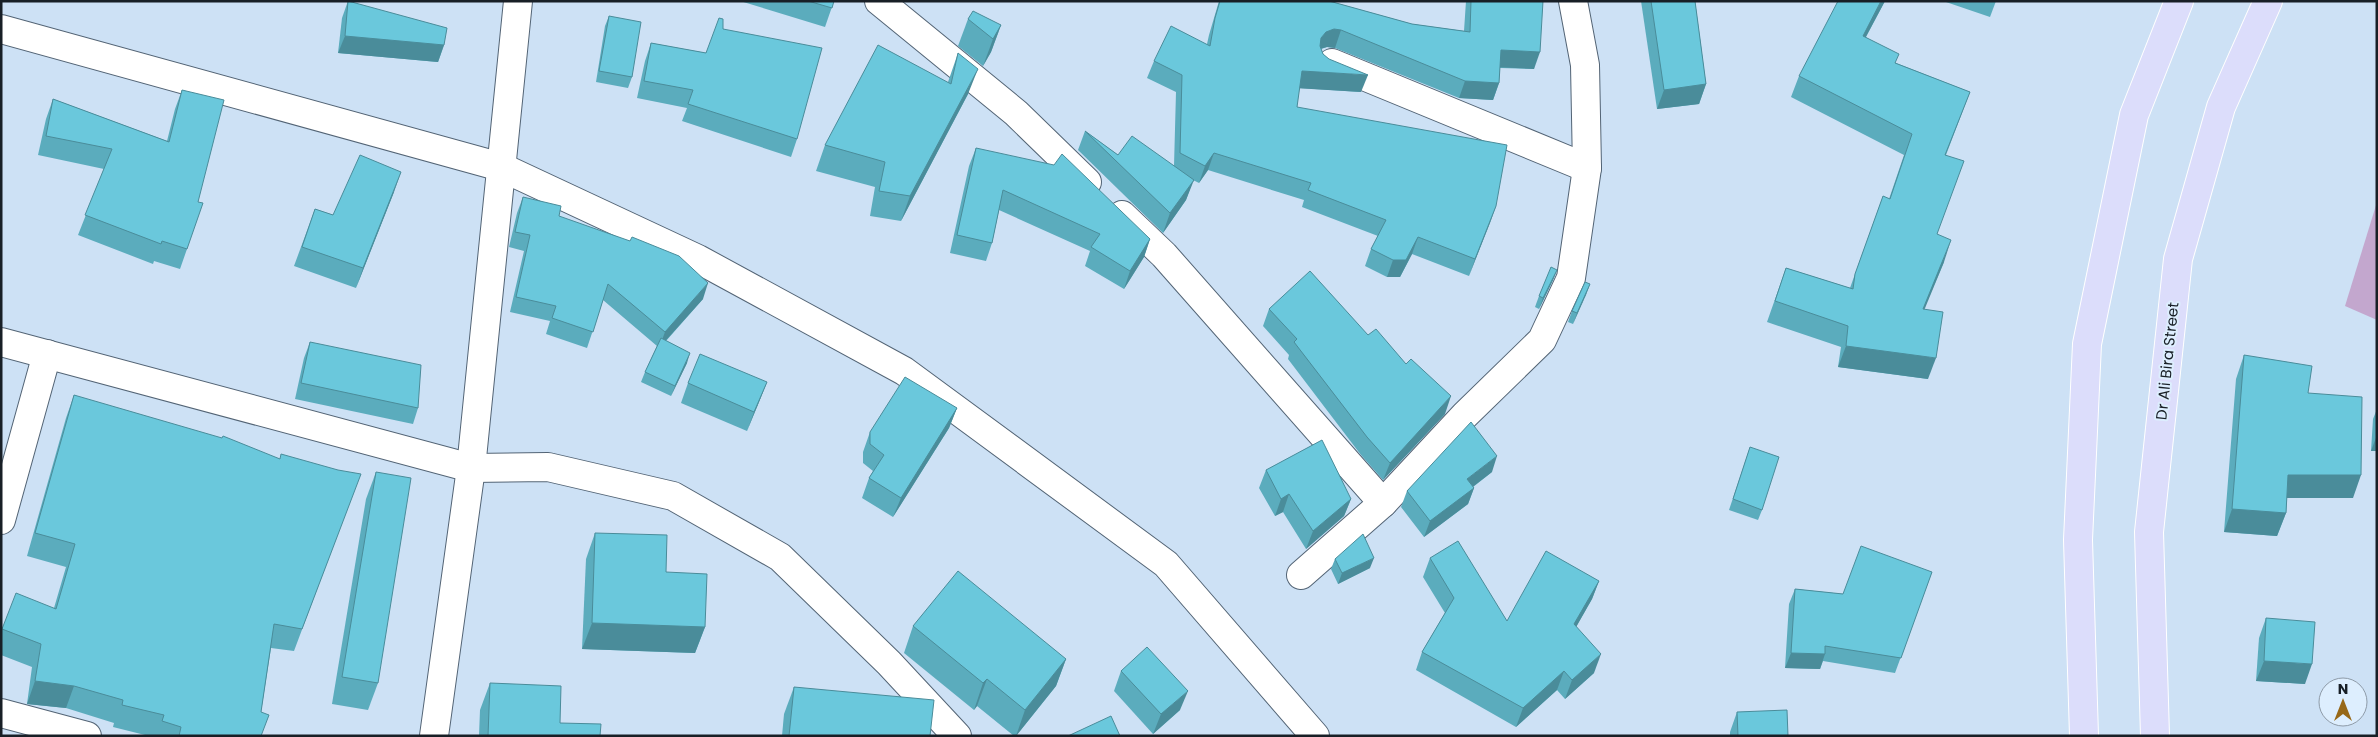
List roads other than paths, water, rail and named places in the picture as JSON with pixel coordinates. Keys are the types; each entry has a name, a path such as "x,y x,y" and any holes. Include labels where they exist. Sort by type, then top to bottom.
{"main road":[{"path":"2084,736 2078,540 2087,344 2134,115 2179,1"},
{"name":"Dr Ali Bira Street","path":"2155,736 2149,532 2178,259 2221,107 2268,1"}],"street":[{"path":"434,736 471,468 518,1"},
{"path":"879,1 1016,113 1164,256 1383,502"},
{"path":"1301,575 1383,502 1465,415 1542,340 1571,278 1587,168 1585,65 1573,1"},
{"path":"1,29 501,167 698,259 904,370 1166,564 1315,736"},
{"path":"1329,62 1587,168"},
{"path":"1,342 471,468 548,467 673,496 780,557 889,663 957,736"},
{"path":"1,520 47,354"},
{"path":"1,713 87,736"}]}
